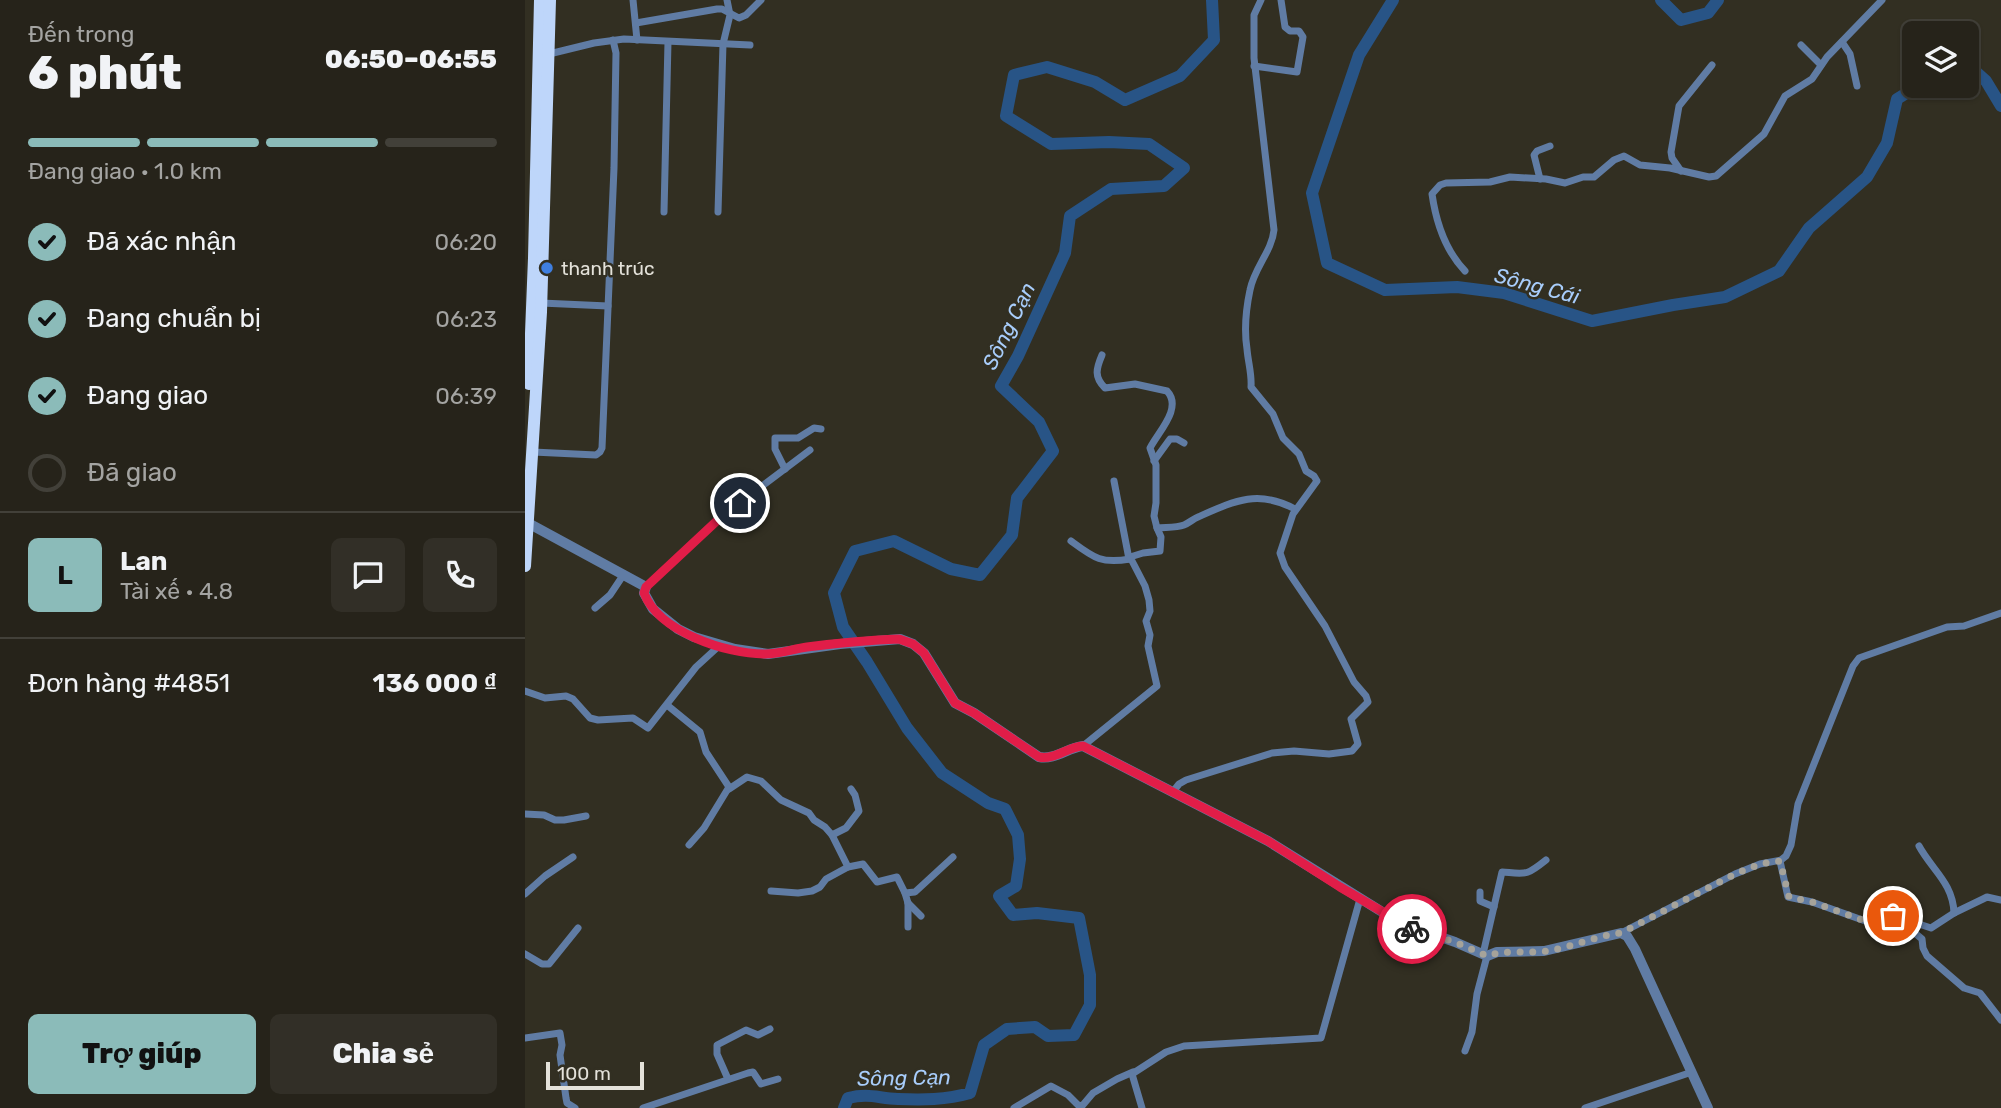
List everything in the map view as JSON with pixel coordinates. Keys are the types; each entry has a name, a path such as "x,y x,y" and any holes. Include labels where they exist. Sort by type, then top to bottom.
{"highway":[{"path":"532,308 531,126 540,0"},
{"path":"525,566 532,308 549,54 550,0"}],"street":[{"path":"633,0 637,40"},
{"path":"718,212 723,44 730,15 727,0"},
{"path":"636,23 717,9 743,18 761,0"},
{"path":"1172,793 1179,783 1254,757 1294,751 1352,751 1357,747 1350,719 1367,704 1368,698 1354,682 1325,626 1285,568 1280,553 1284,535 1295,509 1317,481 1304,468 1299,454 1283,438 1269,408 1253,391 1245,331 1250,289 1275,230 1254,66 1254,15 1261,0"},
{"path":"1254,66 1297,72 1302,33 1290,31 1285,27 1281,0"},
{"path":"1465,271 1448,248 1438,222 1432,193 1440,186 1452,182 1490,182 1510,177 1561,184 1594,177 1614,160 1625,156 1640,165 1709,177 1721,173 1765,134 1785,96 1812,79 1821,65 1882,0"},
{"path":"529,447 596,455 600,452 616,91 616,53 613,40"},
{"path":"549,54 613,40 750,45"},
{"path":"664,212 669,42"},
{"path":"1842,42 1850,54 1857,86"},
{"path":"1801,45 1821,65"},
{"path":"1682,171 1672,158 1671,152 1679,106 1712,65"},
{"path":"1540,179 1534,155 1550,146"},
{"path":"532,308 608,306"},
{"path":"1071,541 1104,561 1129,559 1162,550 1154,516 1154,461 1150,448 1168,418 1173,404 1171,395 1167,391 1135,384 1105,388 1096,376 1101,355"},
{"path":"785,469 775,449 775,438 798,438 814,428 821,429"},
{"path":"1154,461 1171,439 1184,443"},
{"path":"810,450 721,517 646,587 644,593 653,609 668,622 694,637 768,654 877,640 899,639 913,644 924,653 955,703 1039,757 1047,758 1083,746 1157,685 1148,646 1150,635 1146,621 1150,611 1149,600 1145,586 1129,559 1114,481"},
{"path":"1157,528 1183,525 1194,518 1247,499 1266,497 1295,509"},
{"path":"528,523 646,587"},
{"path":"595,608 610,594 624,574"},
{"path":"1083,746 1268,841 1415,930 1455,942 1485,955 1544,951 1621,933 1735,874 1760,864 1780,861 1788,853 1801,793 1856,661 1947,627 1964,626 2001,613"},
{"path":"525,691 545,698 566,696 573,699 590,718 633,718 648,727 696,667 720,645"},
{"path":"667,705 701,732 706,752 729,789"},
{"path":"689,845 704,828 729,789 747,777 754,778 781,800 809,813 832,835 848,867"},
{"path":"832,835 846,828 859,811 851,789"},
{"path":"525,814 544,815 555,820 586,816"},
{"path":"1919,846 1926,860 1938,870 1946,882 1954,898 1954,912"},
{"path":"905,893 915,892 953,856"},
{"path":"525,894 573,857"},
{"path":"1465,1051 1472,1032 1502,872 1527,873 1537,869 1546,860"},
{"path":"1780,861 1789,897 1812,902 1868,922 1893,916 1922,939 1927,956 1964,988 1980,993 2001,1020"},
{"path":"771,891 798,894 812,891 820,887 826,879 848,867 863,864 877,882 897,877 908,903 908,927"},
{"path":"1480,892 1480,901 1494,907"},
{"path":"1910,929 1919,924 1931,928 1954,912 1987,897 2001,900"},
{"path":"1014,1108 1051,1086 1068,1094 1077,1105 1082,1106 1093,1093 1173,1049 1184,1046 1321,1038 1360,899"},
{"path":"908,903 921,916"},
{"path":"525,954 545,965 578,928"},
{"path":"1621,933 1627,936 1635,949 1708,1108"},
{"path":"728,1079 717,1054 717,1045 746,1030 758,1035 770,1030"},
{"path":"525,1038 560,1034 560,1055 567,1103 575,1108"},
{"path":"643,1108 753,1072 761,1084 778,1079"},
{"path":"1133,1072 1132,1081 1142,1108"},
{"path":"1585,1108 1692,1072"}],"waterway":[{"name":"Sông Cạn","path":"844,1108 848,1098 855,1097 925,1099 970,1093 984,1045 1007,1029 1035,1027 1048,1036 1074,1035 1090,1005 1090,975 1079,918 1037,913 1013,915 999,896 1016,886 1020,859 1018,835 1005,809 988,803 942,773 907,728 843,627 834,593 855,551 894,541 951,569 980,575 1012,535 1017,498 1053,451 1039,422 1001,386 1018,356 1065,253 1070,216 1111,189 1164,186 1184,168 1149,144 1051,144 1006,116 1014,75 1047,67 1095,82 1125,100 1180,76 1214,40 1212,0"},
{"name":"Sông Cái","path":"1393,0 1359,55 1312,193 1327,263 1385,290 1457,287 1504,293 1592,321 1725,297 1779,271 1809,228 1867,177 1887,143 1897,99 1902,96"},
{"name":"Sông Cái","path":"1661,0 1681,20 1708,13 1718,0"},
{"name":"Sông Cái","path":"1979,75 1986,81 2001,106"}],"way so far":[{"path":"1412,929 1455,942 1487,956 1560,949 1608,934 1621,933 1735,874 1774,861 1780,861 1785,891 1789,897 1812,902 1868,922 1893,916"}],"place":[{"name":"thanh trúc","path":"547,268"}],"route":[{"path":"740,503 721,517 646,587 644,593 653,609 678,629 720,645 768,654 840,643 899,639 913,644 924,653 955,703 1039,757 1055,756 1068,749 1083,746 1268,841 1412,929"}]}
